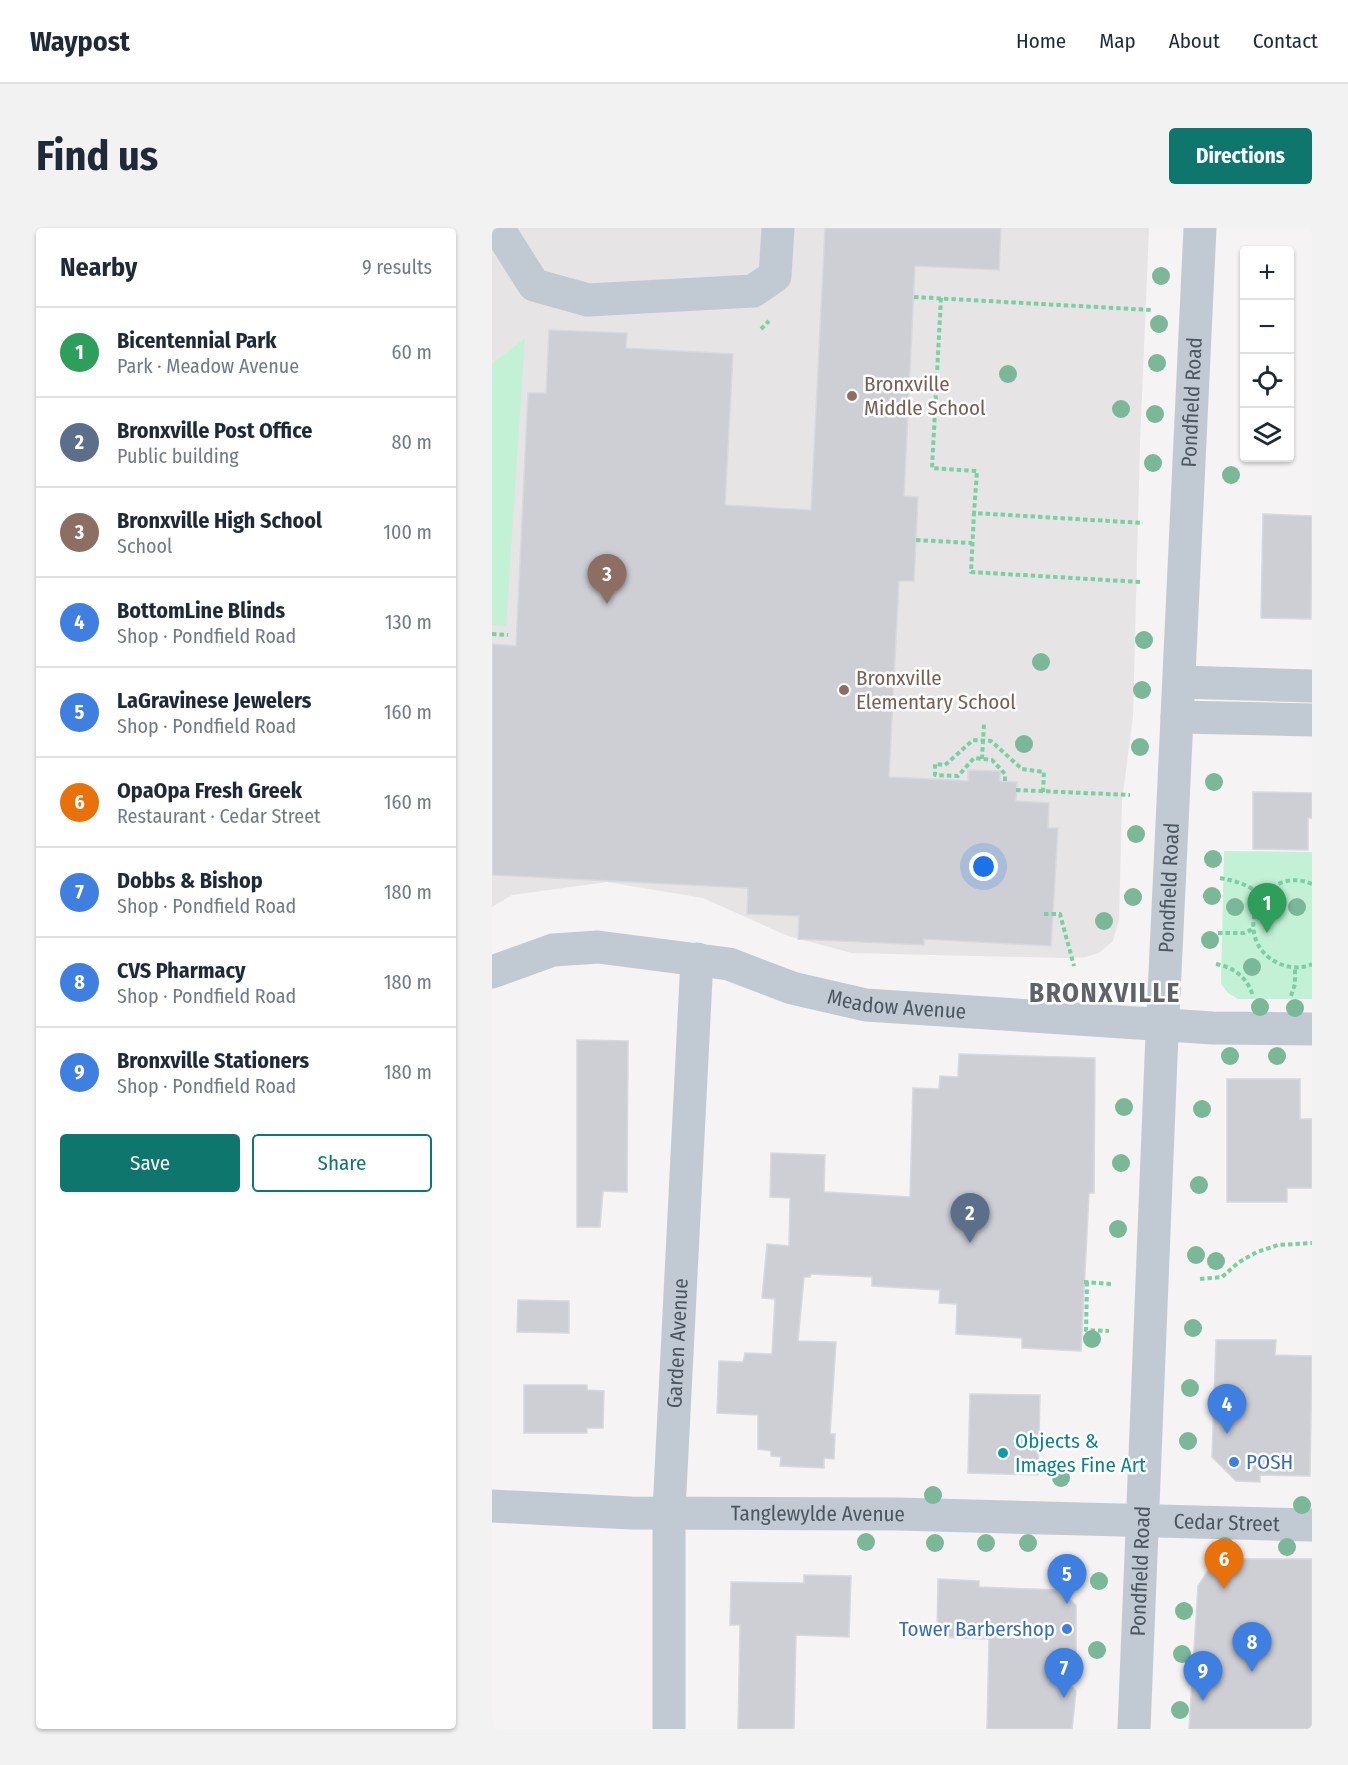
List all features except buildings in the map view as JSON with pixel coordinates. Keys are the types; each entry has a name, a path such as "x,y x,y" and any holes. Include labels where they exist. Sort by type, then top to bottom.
{"street":[{"path":"498,228 534,285 588,300 753,291 775,276 778,228"},
{"name":"Pondfield Road","path":"1134,1729 1163,1024 1200,228"},
{"path":"1179,682 1312,687"},
{"path":"1177,717 1312,720"},
{"name":"Meadow Avenue","path":"492,972 539,954 576,947 598,946 729,964 792,988 866,1005 1213,1028 1312,1029"},
{"name":"Garden Avenue","path":"669,1729 669,1511 697,959"},
{"name":"Tanglewylde Avenue","path":"492,1506 631,1513 669,1511 897,1514 1142,1521"},
{"name":"Cedar Street","path":"1142,1521 1312,1525"}],"path":[{"path":"914,297 1151,310"},
{"path":"941,298 932,468 976,471 971,572 1140,582"},
{"path":"974,513 1143,523"},
{"path":"916,540 972,543"},
{"path":"492,634 508,635"},
{"path":"982,759 984,724"},
{"path":"1005,782 1005,774 992,759 974,758 958,776 935,775 934,764 945,765 973,740 991,741 1022,769 1044,772 1043,792"},
{"path":"1016,790 1130,795"},
{"path":"1220,878 1245,884 1262,896"},
{"path":"1312,884 1296,880 1283,882 1272,888 1262,896 1253,917 1256,941 1267,956 1283,966 1295,968 1312,964"},
{"path":"1044,914 1060,914 1074,966"},
{"path":"1218,933 1244,933 1253,929"},
{"path":"1216,964 1228,966 1244,978 1253,993 1254,1003"},
{"path":"1288,1003 1295,984 1295,968"},
{"path":"1200,1279 1222,1277 1257,1252 1278,1245 1312,1243"},
{"path":"1109,1331 1086,1330 1086,1282 1111,1284"}],"shaded area":[{"path":"492,228 1149,228 1140,443 1133,716 1122,801 1119,920 1113,941 1099,953 1085,957 1066,958 852,953 788,936 703,898 607,882 512,895 492,907"}],"green space":[{"path":"525,338 506,626 492,625 492,364"},
{"path":"1224,851 1312,852 1312,999 1238,999 1228,993 1221,984"}],"place":[{"name":"Bronxville Middle School","path":"852,396"},
{"name":"Bronxville High School","path":"607,604"},
{"name":"Bronxville Elementary School","path":"844,690"},
{"name":"Bicentennial Park","path":"1267,933"},
{"name":"Bronxville Post Office","path":"970,1243"},
{"name":"BottomLine Blinds","path":"1227,1434"},
{"name":"Objects & Images Fine Art","path":"1003,1453"},
{"name":"POSH","path":"1234,1462"},
{"name":"OpaOpa Fresh Greek","path":"1224,1589"},
{"name":"LaGravinese Jewelers","path":"1067,1604"},
{"name":"Tower Barbershop","path":"1067,1629"},
{"name":"CVS Pharmacy","path":"1252,1672"},
{"name":"Dobbs & Bishop","path":"1064,1698"},
{"name":"Bronxville Stationers","path":"1203,1701"}],"district":[{"name":"BRONXVILLE","path":"1105,993"}]}
